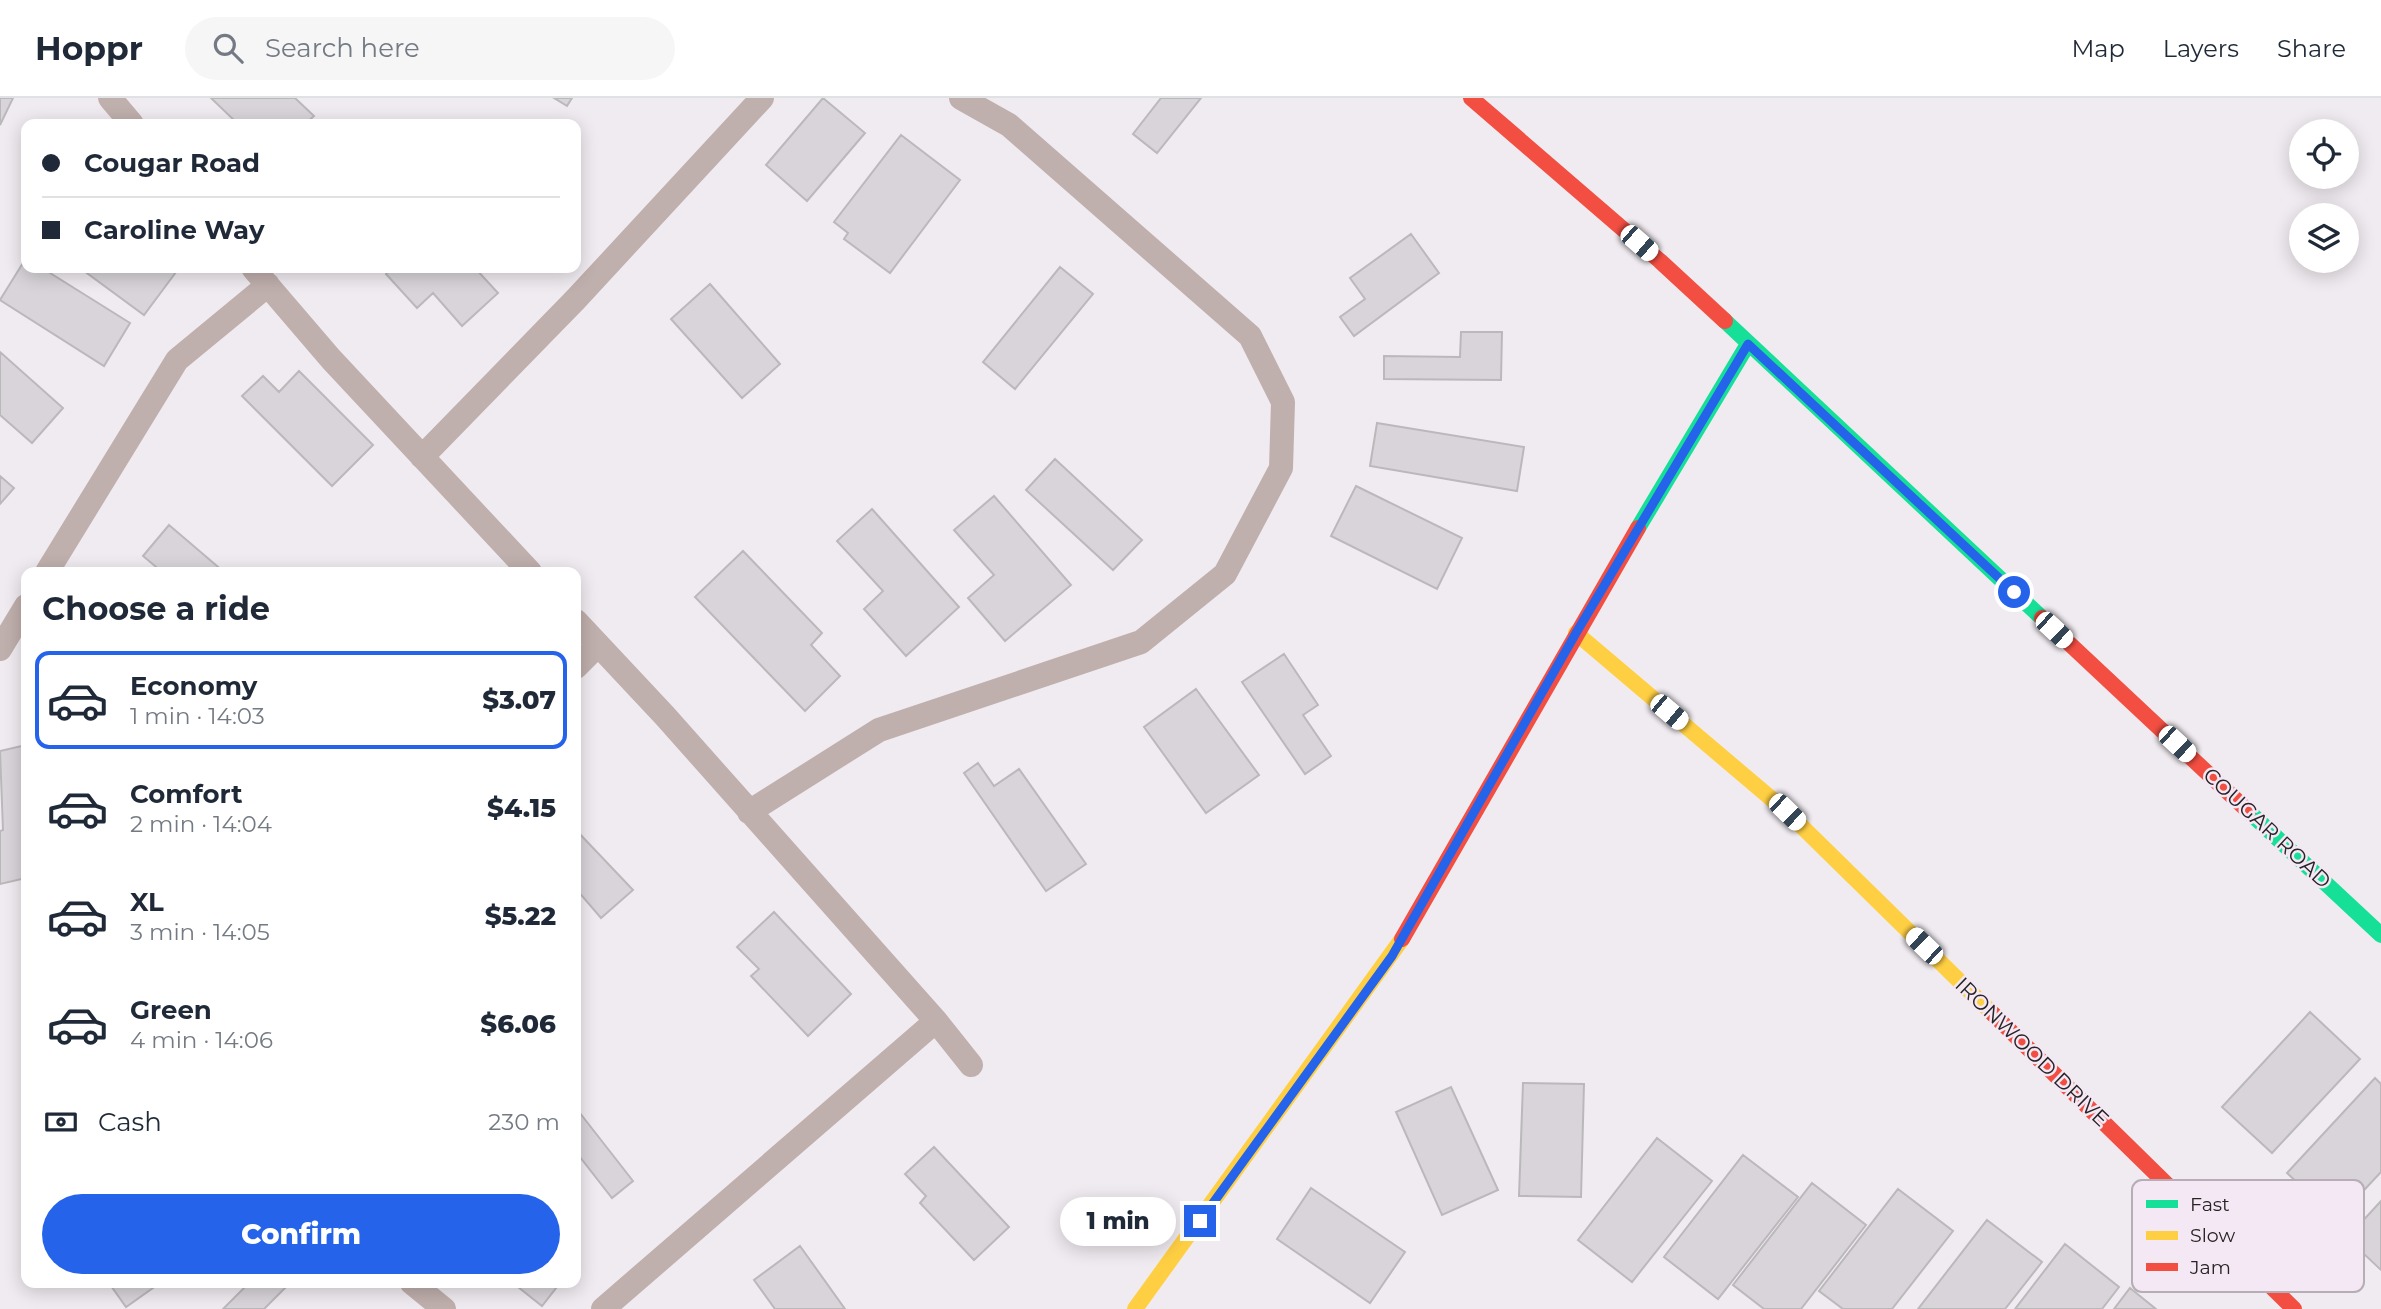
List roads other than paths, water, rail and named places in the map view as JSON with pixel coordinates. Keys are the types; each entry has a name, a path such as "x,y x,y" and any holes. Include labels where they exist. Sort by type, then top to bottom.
{"street":[{"name":"COUGAR ROAD","path":"1471,98 1660,261 2381,935"},
{"path":"1135,1309 1392,956 1576,633 1748,344"},
{"name":"IRONWOOD DRIVE","path":"1576,633 1787,812 2162,1180"},
{"name":"IRONWOOD DRIVE","path":"2277,1292 2294,1309"}],"lane":[{"path":"110,98 128,119"},
{"path":"422,457 576,299 762,98"},
{"path":"749,812 879,730 1141,642 1226,575 1281,468 1283,401 1250,336 1009,125 961,98"},
{"path":"50,567 177,360 261,277 331,359 525,567"},
{"path":"0,649 21,615"},
{"path":"581,626 936,1021 971,1065"},
{"path":"581,662 598,645"},
{"path":"603,1309 936,1021"},
{"path":"418,1288 444,1309"}]}
